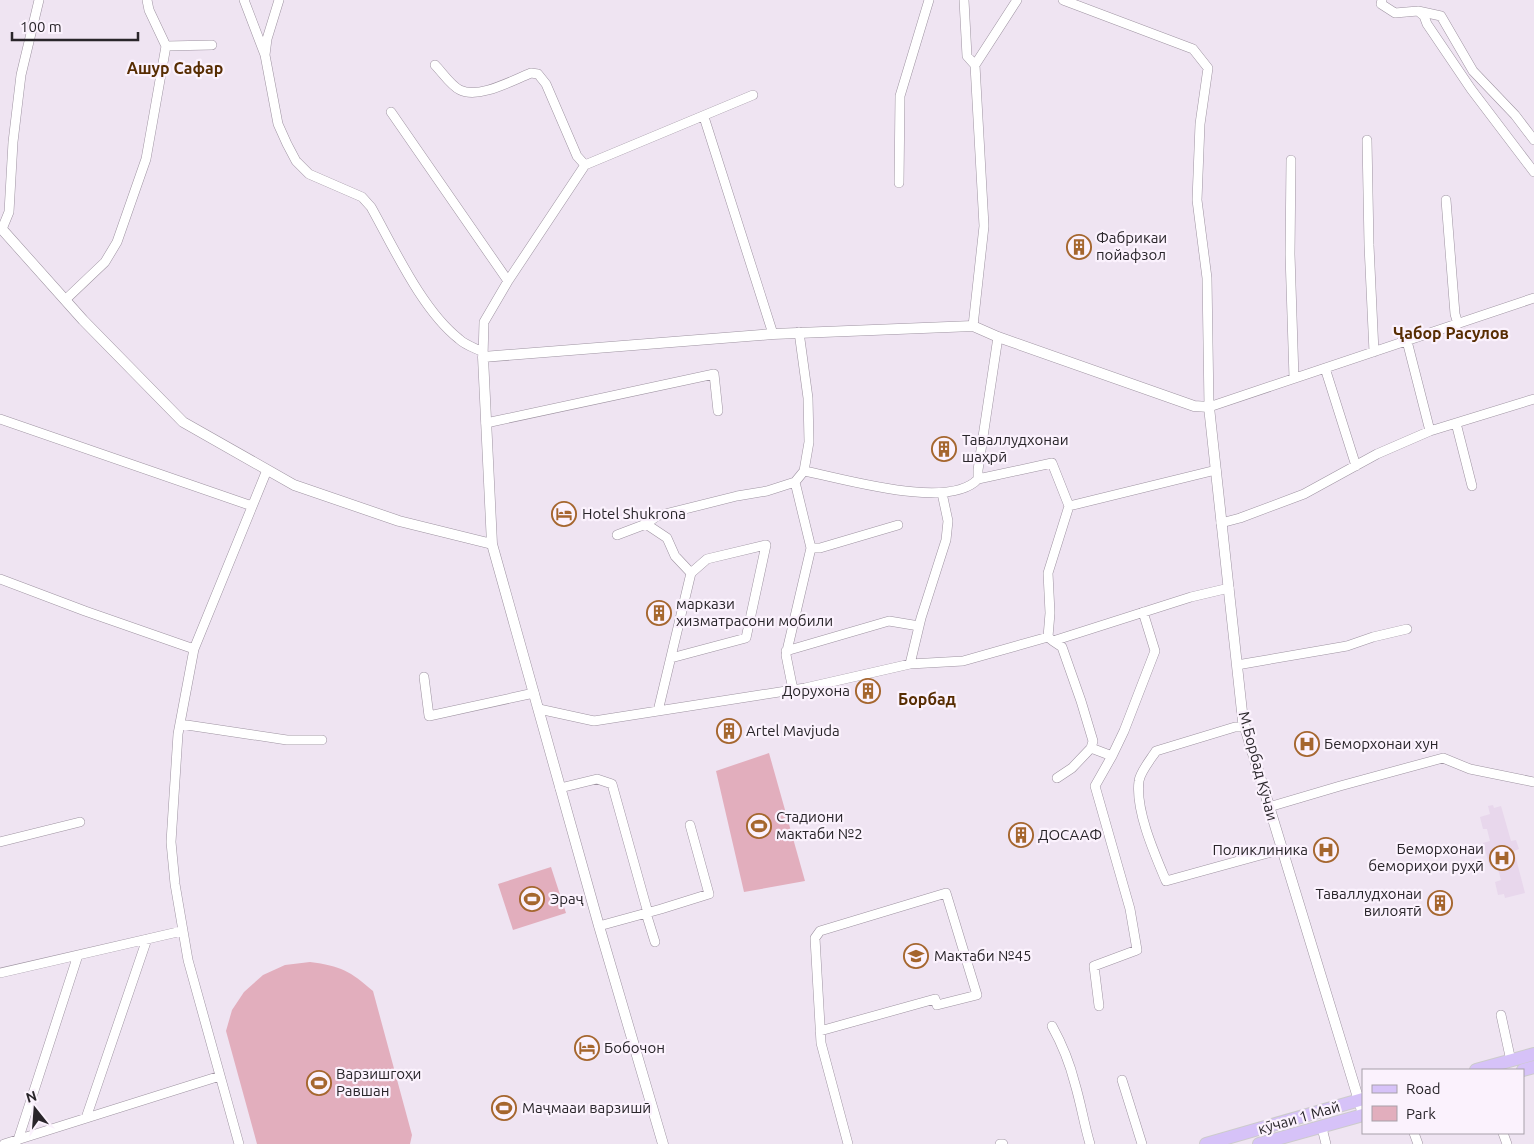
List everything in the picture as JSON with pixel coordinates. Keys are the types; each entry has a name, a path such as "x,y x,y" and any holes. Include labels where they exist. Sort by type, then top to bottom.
{"main road":[{"path":"1480,1069 1534,1054"},
{"name":"кӯчаи 1 Май","path":"1206,1144 1361,1100"},
{"name":"кӯчаи 1 Май","path":"1259,1144 1362,1115"}],"street":[{"path":"39,0 21,75 13,142 8,212 1,228 66,300 183,422 294,485 399,521 492,544"},
{"path":"66,300 105,262 117,242 146,159 166,46 148,10 147,0"},
{"path":"244,0 265,55 278,124 296,161 309,174 362,197 371,207 418,291 459,340 483,355 799,332 973,326 998,337 1194,406 1209,407 1534,298"},
{"path":"265,55 267,39 279,0"},
{"path":"899,183 900,96 929,0"},
{"path":"964,0 967,56 974,64"},
{"path":"973,326 984,226 974,64 1017,0"},
{"path":"1063,0 1193,49 1208,68 1200,124 1197,200 1207,278 1209,407"},
{"path":"1382,0 1381,4 1394,13 1418,10 1441,16 1473,71 1515,115 1534,140"},
{"path":"1418,10 1424,16 1427,24 1471,89 1534,172"},
{"path":"166,46 212,45"},
{"path":"435,65 458,90 472,94 487,91 530,73 538,74 546,84 577,156 585,165"},
{"path":"663,1144 599,926 492,544 483,355 484,322 585,165 753,95"},
{"path":"391,112 508,282"},
{"path":"704,117 773,334"},
{"path":"1367,140 1374,352"},
{"path":"1291,160 1290,254 1294,378"},
{"path":"1446,200 1455,314 1458,324"},
{"path":"617,535 646,524 657,516 737,496 767,491 795,482 804,471 810,442 799,332"},
{"path":"978,479 998,337"},
{"path":"1407,341 1430,431"},
{"path":"1325,368 1356,466"},
{"path":"486,423 714,374 718,411"},
{"path":"1221,523 1240,518 1304,494 1377,454 1430,431 1534,399"},
{"name":"М.Борбад Кӯчаи","path":"1209,407 1245,727 1361,1100"},
{"path":"0,419 252,506"},
{"path":"1456,423 1472,486"},
{"path":"804,471 886,489 942,493 964,487 978,479 1052,464 1069,506 1048,573 1050,639"},
{"path":"239,1144 188,960 182,931 171,842 180,724 194,649 267,470"},
{"path":"1069,506 1216,470"},
{"path":"793,690 786,651 811,548 795,482"},
{"path":"910,664 919,626 946,540 948,521 942,493"},
{"path":"646,524 667,538 675,556 691,573"},
{"path":"811,548 820,548 898,524"},
{"path":"658,711 691,573 707,559 766,545 746,638 671,658"},
{"path":"0,579 194,649"},
{"path":"539,709 594,721 793,690 910,664 963,661 1050,639 1191,597 1229,588"},
{"path":"1099,1006 1094,966 1137,950 1130,909 1095,786 1112,756 1155,651 1143,612"},
{"path":"786,651 889,621 919,626"},
{"path":"1237,665 1348,646 1373,637 1407,629"},
{"path":"1050,639 1062,647 1093,741 1091,748 1072,768 1057,778"},
{"path":"424,677 429,716 534,693"},
{"path":"180,724 287,740 322,740"},
{"path":"1245,727 1235,727 1156,751 1139,780 1139,802 1154,853 1166,882 1282,849"},
{"path":"1091,748 1112,756"},
{"path":"1269,807 1443,758 1470,769 1534,782"},
{"path":"560,788 597,778 612,784 655,942"},
{"path":"0,842 80,822"},
{"path":"599,926 709,894 690,825"},
{"path":"820,1032 935,1000 937,1006 977,995 946,893 820,931 815,938 820,1032 821,1043 848,1144"},
{"path":"0,973 182,931"},
{"path":"86,1118 147,938"},
{"path":"18,1140 78,955"},
{"path":"1501,1015 1510,1061"},
{"path":"1052,1026 1060,1040 1075,1083 1090,1144"},
{"path":"4,1144 220,1076"},
{"path":"1122,1080 1142,1144"},
{"path":"1322,1128 1326,1144"}],"shaded area":[{"name":"Беморхонаи бемориҳои руҳӣ","path":"1493,805 1494,808 1501,806 1511,841 1516,840 1519,849 1514,851 1525,893 1505,898 1504,894 1498,895 1495,882 1501,880 1497,865 1490,867 1483,843 1490,841 1487,829 1483,829 1480,817 1490,814 1488,806"}],"green space":[{"name":"Стадиони мактаби №2","path":"769,753 805,881 744,892 716,771"},
{"name":"Эраҷ","path":"551,867 566,913 513,930 498,884"},
{"path":"310,962 330,965 344,970 373,991 412,1135 410,1144 257,1144 226,1031 232,1010 244,992 263,975 285,965"}],"place":[{"name":"Фабрикаи пойафзол","path":"1079,247"},
{"name":"Таваллудхонаи шаҳрӣ","path":"944,449"},
{"name":"Hotel Shukrona","path":"564,514"},
{"name":"маркази хизматрасони мобили","path":"659,613"},
{"name":"Дорухона","path":"868,691"},
{"name":"Artel Mavjuda","path":"729,731"},
{"name":"Беморхонаи хун","path":"1307,744"},
{"name":"Стадиони мактаби №2","path":"759,826"},
{"name":"ДОСААФ","path":"1021,835"},
{"name":"Поликлиника","path":"1326,850"},
{"name":"Беморхонаи бемориҳои руҳӣ","path":"1502,858"},
{"name":"Эраҷ","path":"532,899"},
{"name":"Таваллудхонаи вилоятӣ","path":"1440,903"},
{"name":"Мактаби №45","path":"916,956"},
{"name":"Бобочон","path":"587,1048"},
{"name":"Варзишгоҳи Равшан","path":"319,1083"},
{"name":"Маҷмааи варзишӣ","path":"504,1108"}],"district":[{"name":"Ашур Сафар","path":"175,68"},
{"name":"Ҷабор Расулов","path":"1451,333"},
{"name":"Борбад","path":"927,699"}]}
